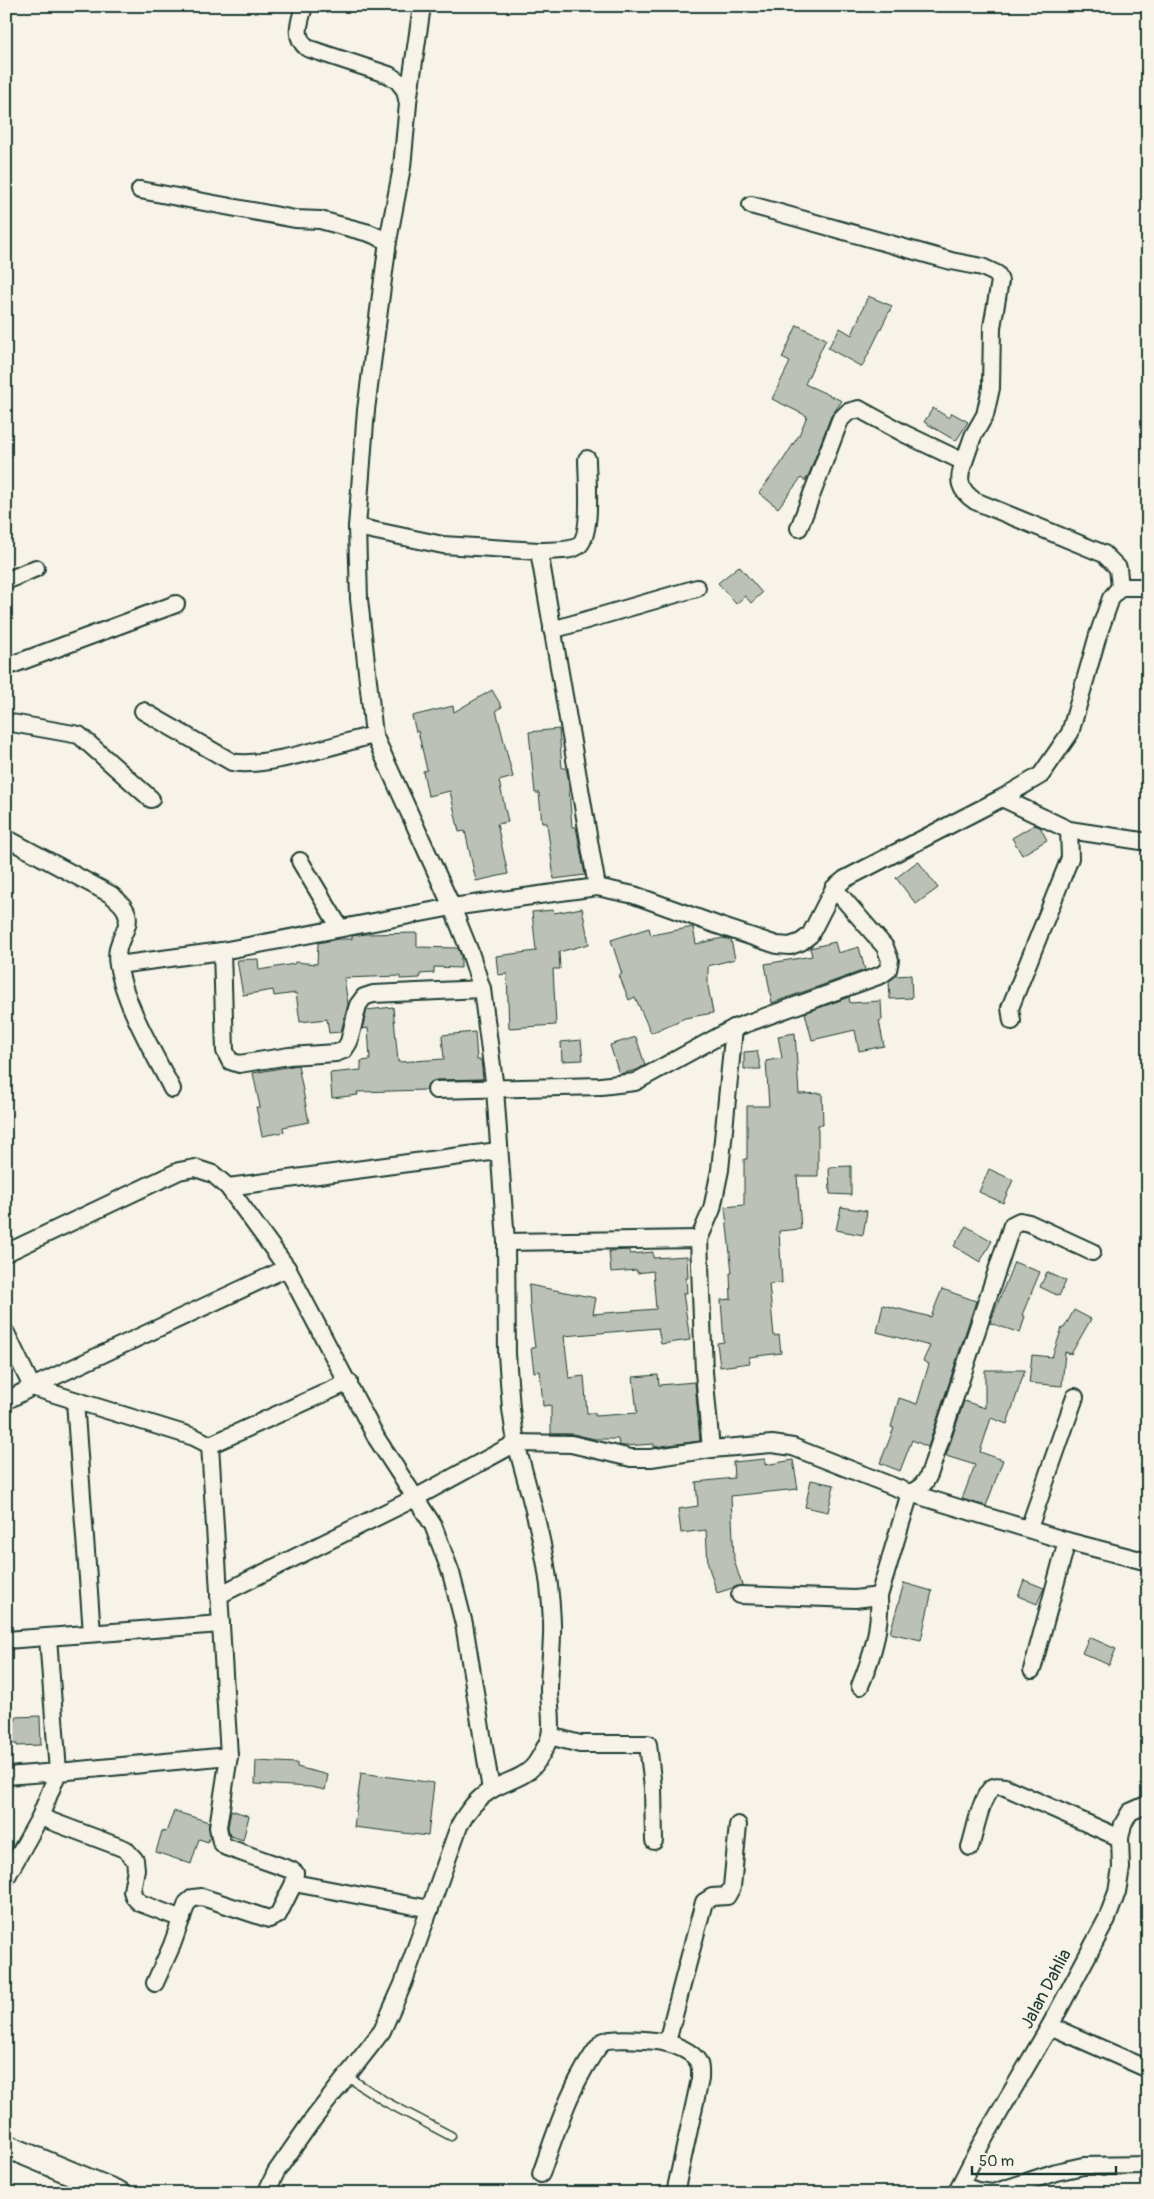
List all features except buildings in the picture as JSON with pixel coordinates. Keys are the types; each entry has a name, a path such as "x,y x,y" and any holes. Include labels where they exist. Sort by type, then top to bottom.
{"main road":[{"path":"6,2146 82,2186 118,2193"}],"street":[{"path":"304,6 298,36 306,48 389,76 398,81 405,90 408,104"},
{"path":"266,2193 276,2172 301,2136 382,2031 403,1984 459,1826 474,1803 491,1790 526,1773 537,1762 550,1736 549,1690 552,1622 550,1597 541,1536 516,1443 511,1410 507,1354 506,1242 495,1089 482,989 452,907 374,735 359,599 357,527 366,410 388,241 402,167 408,104 422,6"},
{"path":"140,190 295,219 320,220 369,233 388,241"},
{"path":"118,965 222,951 452,907 598,887 634,895 777,945 790,946 801,942 810,935 834,888 846,879 1002,798 1041,775 1070,733 1098,635 1111,598 1120,587 1118,568 1104,554 999,511 966,495 960,484 959,474 973,436 984,415 991,388 992,327 1000,282 997,274 982,267 752,205"},
{"path":"799,528 838,425 848,412 859,409 864,411 964,462"},
{"path":"357,527 443,545 540,551 577,547 581,542 587,523 587,459"},
{"path":"540,551 552,630 598,887"},
{"path":"6,581 36,568"},
{"path":"1120,587 1148,587"},
{"path":"552,630 697,588"},
{"path":"6,667 176,604"},
{"path":"143,711 232,762 241,764 279,758 374,735"},
{"path":"6,722 79,735 151,799"},
{"path":"1002,798 1068,830 1148,842"},
{"path":"1012,1021 1010,1008 1070,858 1068,830"},
{"path":"6,838 110,894 122,903 128,914 128,923 116,951 118,965 138,1020 172,1089"},
{"path":"300,861 340,928"},
{"path":"436,1090 601,1086 635,1082 734,1028 880,975 888,970 890,960 885,947 834,888"},
{"path":"222,951 225,1051 230,1061 239,1064 289,1056 336,1053 344,1050 349,1042 358,1005 364,997 373,994 482,989"},
{"path":"711,1449 704,1372 699,1239 712,1209 720,1170 734,1028"},
{"path":"228,1187 498,1151"},
{"path":"6,1253 179,1171 195,1168 213,1174 228,1187 287,1268 349,1382 377,1439 433,1525 451,1573 464,1624 491,1790"},
{"path":"860,1686 873,1648 880,1618 879,1596 910,1493 920,1488 928,1477 1012,1225 1020,1221 1030,1223 1092,1252"},
{"path":"506,1242 699,1239"},
{"path":"6,1400 287,1268"},
{"path":"6,1333 32,1387 194,1438 210,1445 349,1382"},
{"path":"1029,1528 1075,1397"},
{"path":"75,1401 92,1633"},
{"path":"219,1595 415,1498 516,1443 572,1444 630,1458 651,1458 711,1449 772,1444 793,1447 910,1493 1067,1541 1148,1562"},
{"path":"155,1983 187,1903 193,1898 202,1897 264,1919 274,1918 278,1915 294,1883 294,1873 291,1870 226,1847 221,1842 218,1827 229,1756 210,1445"},
{"path":"1032,1670 1067,1541"},
{"path":"740,1595 855,1599 879,1596"},
{"path":"7,1636 48,1637 221,1624"},
{"path":"6,1878 40,1818 58,1772 48,1637"},
{"path":"550,1736 580,1744 648,1744 653,1788 654,1841"},
{"path":"6,1776 229,1756"},
{"path":"970,1847 984,1800 990,1789 997,1786 1005,1787 1120,1838"},
{"name":"Jalan Dahlia","path":"958,2189 1050,2026 1106,1919 1113,1901 1120,1868 1120,1838 1123,1824 1130,1812 1148,1804"},
{"path":"40,1818 125,1849 135,1860 136,1869 132,1891 134,1897 140,1903 182,1919"},
{"path":"667,2042 704,1902 712,1897 727,1896 732,1887 738,1825"},
{"path":"294,1883 430,1909"},
{"path":"1050,2026 1148,2070"},
{"path":"541,2174 564,2111 580,2078 602,2042 615,2039 667,2042 691,2054 699,2061 700,2068 700,2079 674,2193"},
{"path":"958,2189 993,2193 1056,2172 1083,2166 1148,2165"}],"lane":[{"path":"348,2077 386,2102 451,2136"}]}
